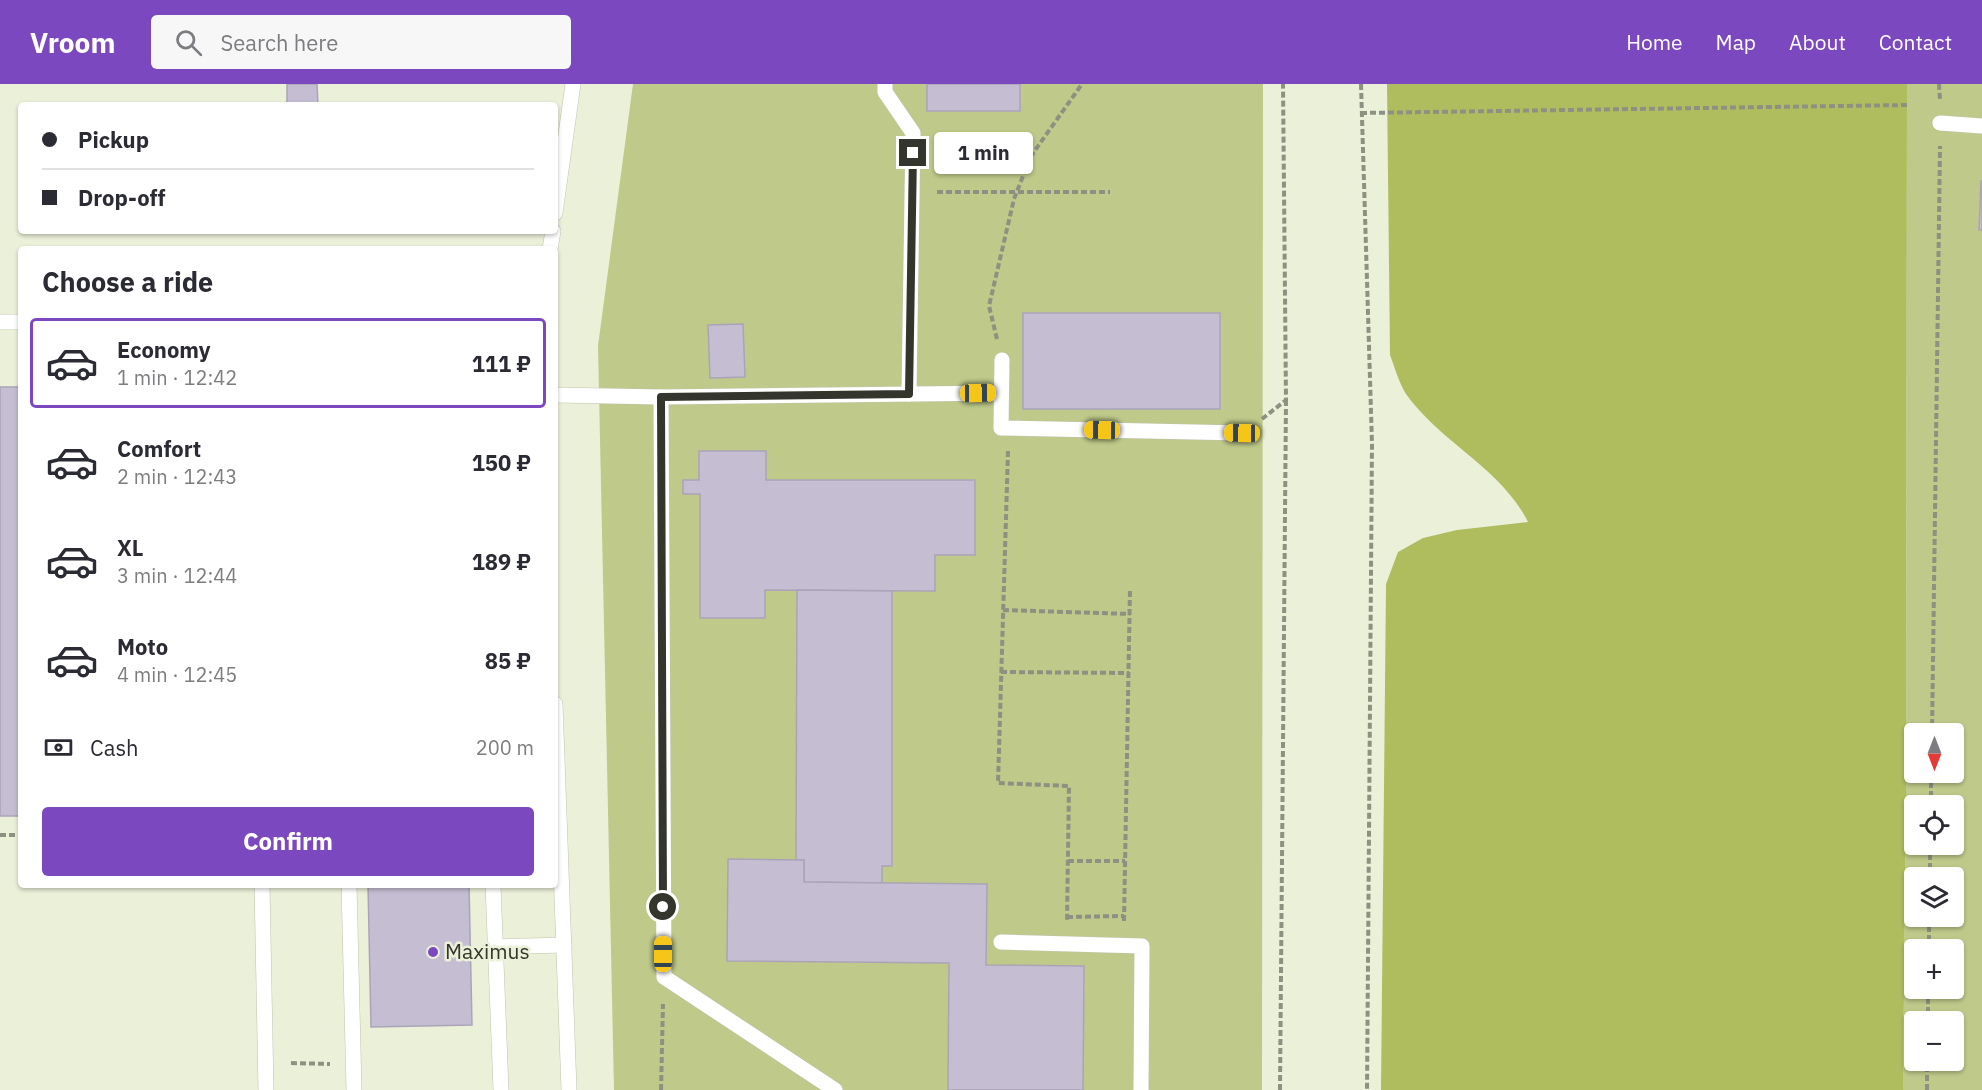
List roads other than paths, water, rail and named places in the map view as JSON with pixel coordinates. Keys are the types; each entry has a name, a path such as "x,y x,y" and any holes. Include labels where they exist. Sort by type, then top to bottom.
{"lane":[{"path":"558,192 573,84"},
{"path":"885,84 885,92 913,133 909,394"},
{"path":"1940,123 1982,126"},
{"path":"0,322 18,322"},
{"path":"1002,360 1000,428 1242,433"},
{"path":"558,394 661,397 1000,393"},
{"path":"661,397 664,977 835,1090"},
{"path":"558,803 569,1090"},
{"path":"262,888 266,1090"},
{"path":"349,888 354,1090"},
{"path":"493,888 501,1090"},
{"path":"1001,942 1142,946 1141,1090"},
{"path":"494,947 564,945"}],"place":[{"name":"Maximus","path":"433,952"}]}
